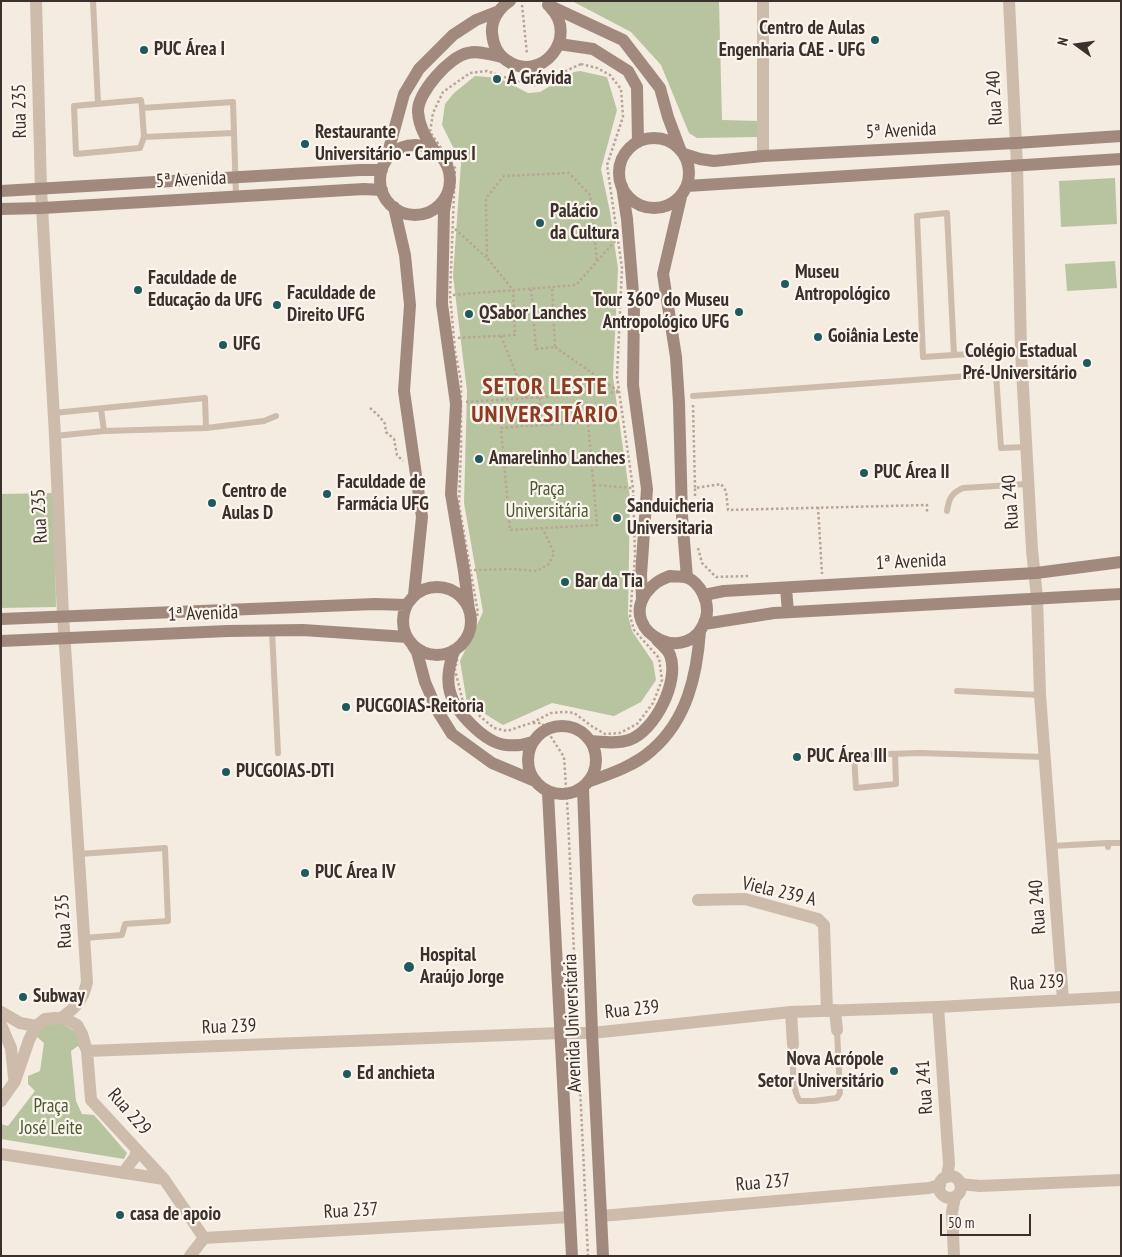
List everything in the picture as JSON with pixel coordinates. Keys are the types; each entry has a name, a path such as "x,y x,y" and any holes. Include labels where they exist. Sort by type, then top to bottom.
{"main road":[{"path":"505,5 494,20 492,30 496,49 510,63 529,68 544,63 552,56 559,44 560,23 557,16 545,3"},
{"path":"545,3 624,40 660,88 668,117 689,167 689,177 663,274 676,357 680,412 682,516 687,578"},
{"path":"447,195 433,210 413,215 402,213 389,203 382,190 380,180 404,94 419,70 453,35 505,5"},
{"path":"559,44 593,49 628,71 637,87 638,142"},
{"path":"407,637 414,646 423,652 433,655 444,654 454,650 462,642 468,633 470,621 451,494 456,404 442,304 444,211 450,175 447,166 421,129 417,110 425,88 453,60 467,53 478,52 502,57"},
{"name":"5ª Avenida","path":"682,151 700,159 714,161 763,156 1121,136"},
{"path":"642,598 653,584 670,576 687,578 704,595 707,615 702,628 691,691 679,719 652,750 618,771 567,795 548,793 535,781 530,772 528,762 533,742 541,733 562,726 573,727 591,741 615,743 631,740 645,731 670,690 672,670 670,654 648,631 643,624 641,616 647,490 633,385 634,305 627,219 619,176 620,166 627,152 638,142 649,138 661,138 671,142 682,151"},
{"path":"384,165 398,150 413,145 424,146 434,150"},
{"path":"622,186 637,204 648,208 660,208 674,203 684,191 1017,165 1121,159"},
{"name":"5ª Avenida","path":"1,190 360,170 384,165"},
{"name":"5ª Avenida","path":"1,209 364,189 382,190"},
{"path":"394,207 406,255 410,304 404,391 422,517 410,600 403,616 403,626 407,637 417,652 425,682 437,710 452,734 492,763 535,781"},
{"name":"1ª Avenida","path":"704,595 724,591 1036,573 1121,562"},
{"path":"410,600 423,589 445,588 456,592 464,600 469,610"},
{"path":"786,588 788,612"},
{"path":"658,640 673,644 685,642 702,628 774,613 1037,597 1121,594"},
{"name":"1ª Avenida","path":"1,619 375,604 410,600"},
{"name":"1ª Avenida","path":"1,641 303,630 407,637"},
{"path":"454,650 449,664 449,690 454,702 471,726 499,744 522,745 533,742"},
{"name":"Avenida Universitária","path":"591,741 596,751 597,761 595,772 586,785 592,1032 602,1256"},
{"name":"Avenida Universitária","path":"548,793 572,1256"}],"street":[{"name":"Rua 235","path":"36,1 41,188 64,638 87,982 80,1001 60,1019"},
{"path":"763,1 763,156"},
{"name":"Rua 240","path":"1008,1 1017,165 1021,351 1028,484 1032,550 1036,573 1040,695 1063,1000"},
{"name":"Viela 239 A","path":"698,900 745,900 818,919 824,926 831,1010 836,1030"},
{"name":"Rua 239","path":"87,1051 578,1033 791,1012 938,1007 1121,997"},
{"name":"Rua 241","path":"938,1007 954,1256"},
{"path":"1,1012 20,1023 36,1026"},
{"path":"791,1012 793,1045"},
{"path":"1,1100 15,1080 36,1026 45,1019 60,1019"},
{"name":"Rua 229","path":"60,1019 66,1019 77,1025 82,1034 87,1051 91,1100 164,1179"},
{"path":"1,1025 11,1048 15,1080"},
{"path":"122,1173 137,1150"},
{"path":"1,1154 164,1179 204,1238 190,1256"},
{"name":"Rua 237","path":"601,1216 948,1185 980,1186 1121,1180"},
{"name":"Rua 237","path":"204,1238 570,1217"}],"lane":[{"path":"93,1 98,104"},
{"path":"140,100 144,137 140,148 76,154 74,106 98,104 140,100"},
{"path":"142,108 233,102 236,196"},
{"path":"144,137 234,133"},
{"path":"954,355 947,213 917,216 923,357 1021,351"},
{"path":"693,396 996,374 1001,448 1026,447"},
{"path":"54,413 205,398 206,428"},
{"path":"100,408 104,431"},
{"path":"55,436 104,431 206,428 264,421 276,416"},
{"path":"948,511 949,498 963,488 1028,484"},
{"path":"272,631 278,754"},
{"path":"957,691 1040,695"},
{"path":"896,754 896,784 856,788 854,755 920,753 1045,757"},
{"path":"1052,846 1121,843"},
{"path":"79,854 165,848 168,921 125,924 122,936 84,938"},
{"path":"793,1045 796,1097 800,1101 814,1102 837,1098 840,1093 836,1030"}],"path":[{"path":"521,1 531,85"},
{"path":"581,64 597,68 610,75 620,89 623,117 607,165 622,268 617,377 633,488 635,556 630,616 634,630 658,658 662,680 653,704 637,724 620,733 605,734 574,713 551,713 531,723 507,731 494,728 462,702 455,670 458,655 472,630 478,613 459,506 461,381 450,295 455,168 430,132 433,113 443,92 470,73 487,71 531,85 535,85 581,64"},
{"path":"487,258 486,198 504,176 569,173 590,195 597,262"},
{"path":"452,226 487,258 513,290 515,335 454,338"},
{"path":"450,295 576,286 617,239"},
{"path":"552,287 555,347"},
{"path":"531,289 536,349 555,347 619,392"},
{"path":"501,336 526,398"},
{"path":"461,402 619,392"},
{"path":"540,398 541,425"},
{"path":"370,408 380,417 385,424 386,432 394,439 400,459 403,461 414,459"},
{"path":"588,422 594,485 597,525 510,530 501,428 588,422"},
{"path":"695,497 695,488 721,484 726,491 728,510 927,505 927,512"},
{"path":"594,485 633,488"},
{"path":"818,507 823,586"},
{"path":"470,570 514,569 537,571 549,564 554,553 543,528"},
{"path":"696,540 702,563 716,577 753,576"},
{"path":"531,723 542,723 564,757 588,1256"}],"green space":[{"path":"572,1 719,1 722,120 760,121 759,137 697,138 689,133 661,65 631,32"},
{"name":"Praça Universitária","path":"580,71 607,77 617,110 601,169 610,212 618,269 613,377 630,498 628,615 632,631 653,662 656,680 641,702 614,716 552,703 503,725 467,703 460,661 483,612 464,503 467,391 453,276 461,163 442,125 445,104 454,93 475,76 499,78 528,93 540,92 574,72"},
{"path":"1115,178 1117,224 1061,227 1059,181"},
{"path":"1115,261 1117,288 1067,291 1065,264"},
{"path":"54,493 56,607 1,608 1,494"},
{"name":"Praça José Leite","path":"62,1023 77,1033 82,1052 78,1046 71,1051 76,1101 82,1114 94,1115 127,1153 124,1159 1,1139 1,1124 8,1126 35,1091 28,1084 28,1076 40,1071 44,1043 36,1036 42,1025"}],"place":[{"name":"Centro de Aulas Engenharia CAE - UFG","path":"875,40"},
{"name":"PUC Área I","path":"144,50"},
{"name":"A Grávida","path":"497,79"},
{"name":"Restaurante Universitário - Campus I","path":"305,144"},
{"name":"Palácio da Cultura","path":"540,223"},
{"name":"Museu Antropológico","path":"785,284"},
{"name":"Faculdade de Educação da UFG","path":"138,290"},
{"name":"Faculdade de Direito UFG","path":"277,305"},
{"name":"Tour 360º do Museu Antropológico UFG","path":"739,312"},
{"name":"QSabor Lanches","path":"469,314"},
{"name":"Goiânia Leste","path":"818,337"},
{"name":"UFG","path":"223,345"},
{"name":"Colégio Estadual Pré-Universitário","path":"1087,363"},
{"name":"Amarelinho Lanches","path":"479,459"},
{"name":"PUC Área II","path":"864,473"},
{"name":"Faculdade de Farmácia UFG","path":"327,494"},
{"name":"Centro de Aulas D","path":"212,503"},
{"name":"Sanduicheria Universitaria","path":"617,518"},
{"name":"Bar da Tia","path":"565,582"},
{"name":"PUCGOIAS-Reitoria","path":"346,707"},
{"name":"PUC Área III","path":"797,757"},
{"name":"PUCGOIAS-DTI","path":"226,772"},
{"name":"PUC Área IV","path":"305,873"},
{"name":"Hospital Araújo Jorge","path":"409,967"},
{"name":"Subway","path":"23,997"},
{"name":"Nova Acrópole Setor Universitário","path":"894,1071"},
{"name":"Ed anchieta","path":"347,1074"},
{"name":"casa de apoio","path":"120,1215"}],"district":[{"name":"SETOR LESTE UNIVERSITÁRIO","path":"545,401"}]}
